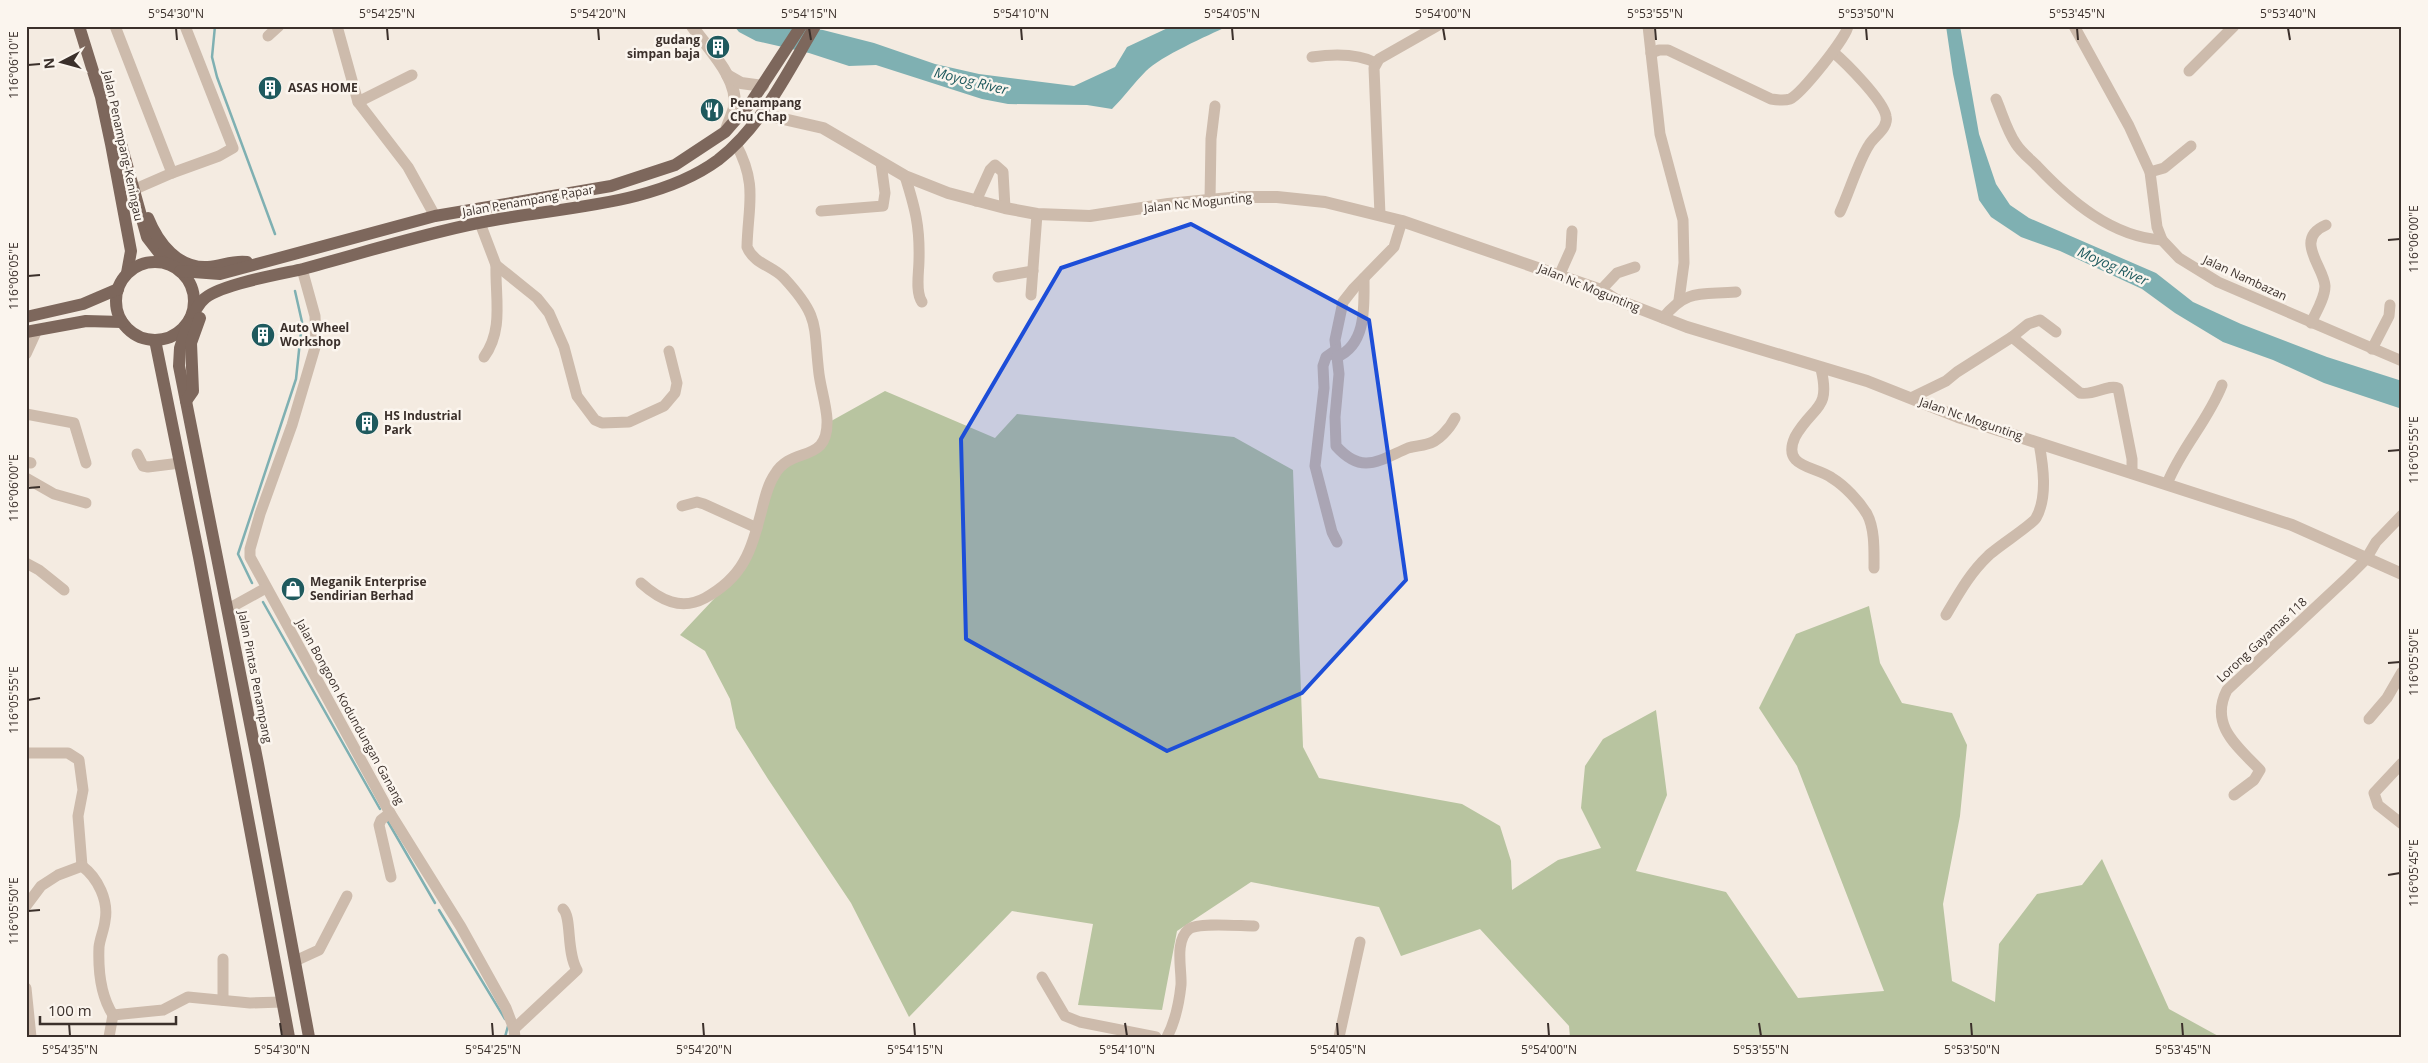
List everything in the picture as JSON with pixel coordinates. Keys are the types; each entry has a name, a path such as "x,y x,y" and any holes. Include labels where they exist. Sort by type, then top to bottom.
{"main road":[{"name":"Jalan Penampang-Keningau","path":"80,26 101,97 111,144 131,251 127,274"},
{"name":"Jalan Penampang-Keningau","path":"86,26 147,237 166,263"},
{"name":"Jalan Penampang Papar","path":"180,271 220,274 435,216 611,186 646,176 676,164 725,132 763,86 801,26"},
{"name":"Jalan Penampang Papar","path":"189,321 203,298 220,290 302,269 392,242 480,223 604,202 655,189 691,175 716,161 736,144 762,114 815,26"},
{"path":"138,205 146,210 158,240 169,252 182,261 208,267 238,261 257,264"},
{"path":"146,263 166,263 180,271 189,281 194,293 194,306 189,321 179,332 167,338 154,340 142,338 131,332 122,322 117,306 118,289 127,274 146,263"},
{"path":"186,401 193,391 191,343 196,325 214,299 249,282"},
{"path":"26,316 83,304 118,289"},
{"path":"32,331 86,321 122,322"},
{"name":"Jalan Pintas Penampang","path":"189,321 180,348 179,366 228,609 309,1037"},
{"path":"154,340 180,463 288,1037"}],"street":[{"path":"115,26 172,173"},
{"path":"133,190 219,156 233,148 185,26"},
{"path":"268,36 280,26"},
{"path":"337,26 358,102 408,167 435,216"},
{"path":"692,26 727,75 734,92 734,107 725,132"},
{"path":"1380,215 1373,75 1376,63 1398,47 1437,26"},
{"path":"1648,26 1660,134 1683,220 1684,262 1679,300"},
{"path":"1651,54 1659,50 1668,50 1763,95 1779,100 1791,99 1833,52 1844,37 1848,26"},
{"name":"Jalan Nambazan","path":"2074,26 2129,126 2150,172 2154,215 2162,240 2179,258 2202,274 2402,361"},
{"path":"2189,71 2234,26"},
{"path":"1833,52 1849,65 1883,108 1887,117 1884,126 1868,146 1840,212"},
{"path":"1312,57 1347,55 1368,59 1376,63"},
{"path":"358,102 412,75"},
{"path":"727,75 740,83 763,86"},
{"path":"1996,99 2016,144 2050,180 2092,215 2128,232 2149,239 2162,240"},
{"path":"1210,200 1211,139 1215,106"},
{"name":"Jalan Nc Mogunting","path":"762,114 823,128 856,145 881,164 948,193 1005,208 1037,214 1090,216 1210,200 1277,197 1339,204 1402,221 1602,290 1616,299 1663,318 1821,369 1867,381 1958,417 2292,525 2402,574"},
{"path":"641,583 670,603 688,604 698,602 724,586 738,572 751,549 775,472 789,459 814,452 819,448 825,434 827,422 819,372 816,328 810,311 784,277 759,262 747,248 750,190 747,164 736,144"},
{"path":"2150,172 2164,168 2191,146"},
{"path":"821,211 883,206 886,193 881,164"},
{"path":"976,201 990,170 995,165 1003,172 1005,208"},
{"path":"906,176 918,214 918,281 922,302"},
{"path":"1031,294 1037,214"},
{"path":"1402,221 1394,247 1343,302 1336,353 1338,374 1335,417 1336,446 1349,459 1370,464 1408,448 1429,444 1450,427 1455,418"},
{"path":"480,223 496,265 498,309 495,337 491,348 484,357"},
{"path":"2311,323 2324,295 2325,286 2315,262 2312,238 2318,228 2326,225"},
{"path":"1559,276 1571,249 1572,231"},
{"path":"496,265 537,298 549,313 564,347 577,396 595,420 602,423 629,422 664,406 675,393 676,383 669,351"},
{"path":"1602,290 1617,273 1635,267"},
{"name":"Jalan Bongoon Kodundungan Ganang","path":"302,269 315,316 316,344 250,549 254,565 390,813 461,927 506,1008 514,1033"},
{"path":"998,277 1033,271"},
{"path":"1337,542 1332,532 1315,466 1324,388 1323,366 1326,357 1350,349 1359,332 1364,303 1364,278"},
{"path":"1663,318 1679,300 1686,296 1736,292"},
{"path":"2372,349 2389,316 2390,305"},
{"path":"1910,398 1946,381 1966,365 2012,337 2028,324 2040,320 2056,332"},
{"path":"26,354 32,331"},
{"path":"2012,337 2080,393 2089,395 2110,387 2118,388 2132,458 2132,473"},
{"path":"1821,369 1825,385 1824,400 1795,437 1792,444 1793,456 1802,465 1834,478 1866,512 1872,526 1874,568"},
{"path":"2167,484 2180,456 2215,404 2222,385"},
{"path":"26,414 74,424 86,463"},
{"path":"1946,615 1970,575 2004,542 2035,519 2042,501 2043,472 2039,443"},
{"path":"137,454 143,466 180,463"},
{"path":"26,478 54,494 86,503"},
{"path":"682,506 697,502 704,504 749,522 757,528"},
{"path":"2366,559 2376,542 2402,515"},
{"name":"Lorong Gayamas 118","path":"2234,795 2254,780 2260,770 2226,734 2220,712 2221,702 2227,690 2319,606 2366,559"},
{"path":"26,563 39,570 64,590"},
{"path":"228,609 266,588"},
{"path":"2369,719 2387,698 2402,672"},
{"path":"26,753 68,753 79,760 83,782 78,816 82,866 99,886 102,895 105,922 100,939 99,966 103,997 113,1015 109,1037"},
{"path":"2402,763 2380,784 2374,793 2378,805 2402,824"},
{"path":"390,813 379,825 391,877"},
{"path":"26,906 41,886 58,875 82,866"},
{"path":"295,961 319,950 347,896"},
{"path":"514,1033 577,970 572,962 569,943 569,921 567,912 564,909"},
{"path":"1167,1037 1176,1021 1181,983 1181,943 1185,934 1194,927 1254,926"},
{"path":"1339,1037 1360,942"},
{"path":"223,959 223,1000"},
{"path":"1042,977 1065,1016 1080,1022 1156,1037"},
{"path":"26,988 31,1037"},
{"path":"113,1015 164,1010 188,997 250,1003 282,1002"}],"highlighted area":[{"path":"1191,224 1369,320 1406,580 1302,693 1167,751 966,639 961,439 1061,268"}],"green space":[{"path":"885,391 995,438 1017,414 1234,437 1293,470 1303,747 1319,778 1462,804 1500,826 1511,861 1512,890 1558,860 1601,848 1581,808 1585,766 1603,739 1656,710 1667,795 1636,871 1726,892 1798,998 1884,991 1797,766 1759,708 1796,634 1869,606 1880,663 1902,703 1952,713 1967,745 1960,816 1943,904 1952,981 1995,1002 1999,944 2037,894 2082,885 2102,859 2169,1009 2220,1037 1570,1037 1569,1026 1480,929 1401,956 1379,907 1251,882 1177,931 1162,1010 1078,1005 1093,924 1012,911 909,1017 851,903 736,728 730,699 705,651 680,635 744,567 773,485 786,464 818,445 824,425"}],"water":[{"name":"Moyog River","path":"734,26 789,26 823,30 874,43 935,64 979,74 1074,86 1115,67 1127,47 1172,26 1228,26 1153,65 1112,109 1087,105 1008,104 982,99 876,65 849,66 809,53 756,41 739,32"},
{"name":"Moyog River","path":"1946,26 1960,26 1979,134 1996,184 2010,205 2029,218 2156,273 2193,302 2241,324 2327,357 2402,381 2402,409 2324,383 2273,360 2223,342 2175,313 2142,289 2060,251 2021,237 1991,217 1979,200 1953,74"}],"waterway":[{"path":"215,26 212,57 217,77 275,234"},
{"path":"252,583 238,554 296,379 302,322 295,291"},
{"path":"263,602 380,809"},
{"path":"387,820 435,903"},
{"path":"439,910 505,1019"},
{"path":"505,1037 508,1026"}],"place":[{"name":"gudang simpan baja","path":"718,47"},
{"name":"ASAS HOME","path":"270,88"},
{"name":"Penampang Chu Chap","path":"712,110"},
{"name":"Auto Wheel Workshop","path":"263,335"},
{"name":"HS Industrial Park","path":"367,423"},
{"name":"Meganik Enterprise Sendirian Berhad","path":"293,589"}]}
